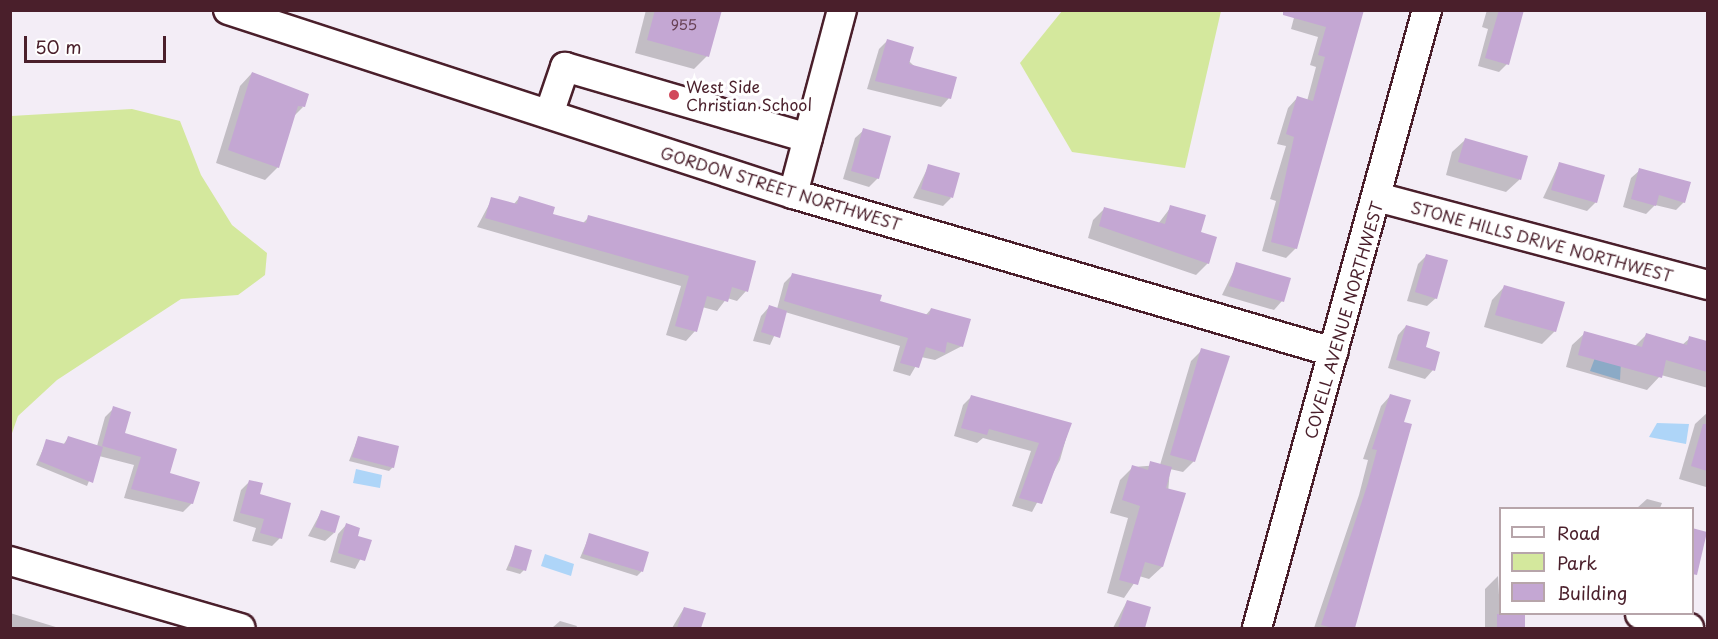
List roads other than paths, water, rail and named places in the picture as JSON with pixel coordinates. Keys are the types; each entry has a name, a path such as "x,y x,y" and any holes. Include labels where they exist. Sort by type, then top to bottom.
{"street":[{"path":"793,194 842,10"},
{"name":"COVELL AVENUE NORTHWEST","path":"1257,628 1427,10"},
{"name":"GORDON STREET NORTHWEST","path":"231,11 793,194 1333,352"},
{"path":"549,114 565,67 808,138"},
{"name":"STONE HILLS DRIVE NORTHWEST","path":"1377,197 1707,285"},
{"path":"10,561 240,628"},
{"path":"1644,615 1689,628"}],"water":[{"path":"1596,355 1621,361 1620,380 1590,371"},
{"path":"1657,423 1689,424 1686,444 1649,437"},
{"path":"356,469 382,475 380,488 353,483"},
{"path":"545,554 574,564 571,576 541,566"}],"place":[{"name":"West Side Christian School","path":"674,95"}]}
